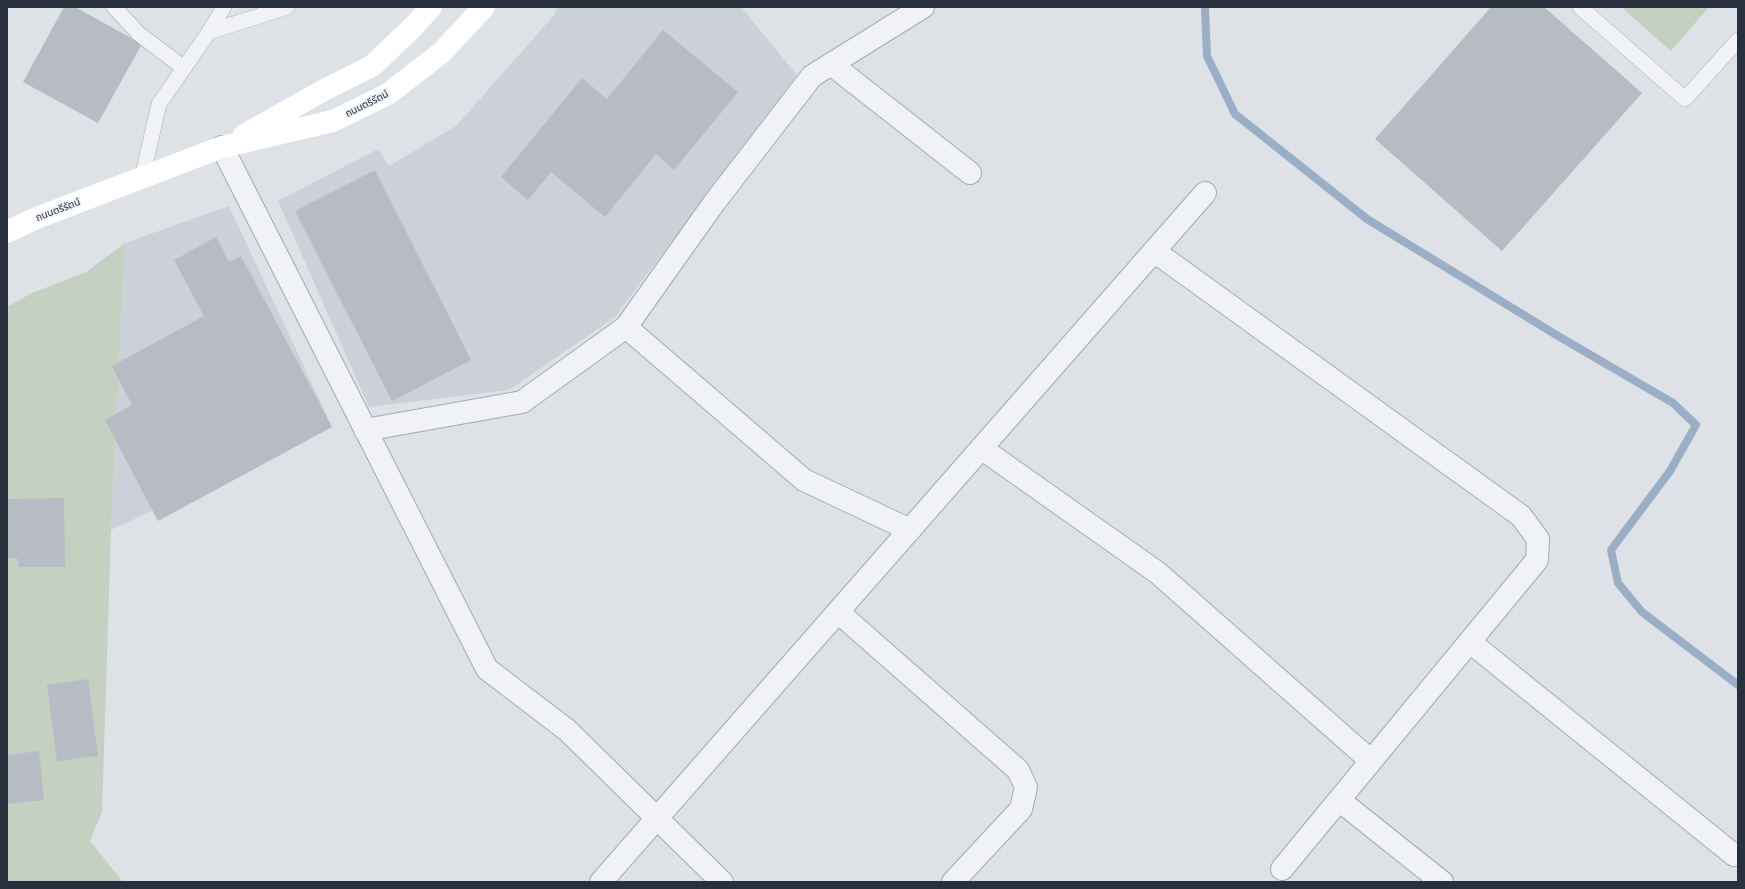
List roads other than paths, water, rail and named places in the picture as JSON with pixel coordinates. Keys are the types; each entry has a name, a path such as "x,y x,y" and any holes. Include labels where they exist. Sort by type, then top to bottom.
{"main road":[{"name":"ถนนตรีรัตน์","path":"7,232 34,219 222,147 326,89 372,66 413,27 431,7"},
{"name":"ถนนตรีรัตน์","path":"222,147 333,121 388,94 441,53 484,7"}],"street":[{"path":"365,430 522,402 626,327 714,203 812,76 923,7"},
{"path":"831,64 970,173"},
{"path":"222,147 487,669 567,730 722,882"},
{"path":"601,882 1205,193"},
{"path":"1154,251 1521,516 1538,539 1537,560 1282,869"},
{"path":"626,327 804,480 910,530"},
{"path":"981,448 1158,573 1371,761"},
{"path":"838,612 1018,770 1026,787 1021,809 953,882"},
{"path":"1470,642 1734,855"},
{"path":"1339,800 1442,882"}],"lane":[{"path":"114,7 139,34 184,68"},
{"path":"142,178 159,104 209,32 224,7"},
{"path":"209,32 287,7"},
{"path":"1580,7 1685,98 1738,40"}],"waterway":[{"path":"1205,7 1207,56 1235,114 1367,219 1558,336 1673,403 1696,425 1670,471 1611,550 1618,583 1642,612 1738,685"}]}
